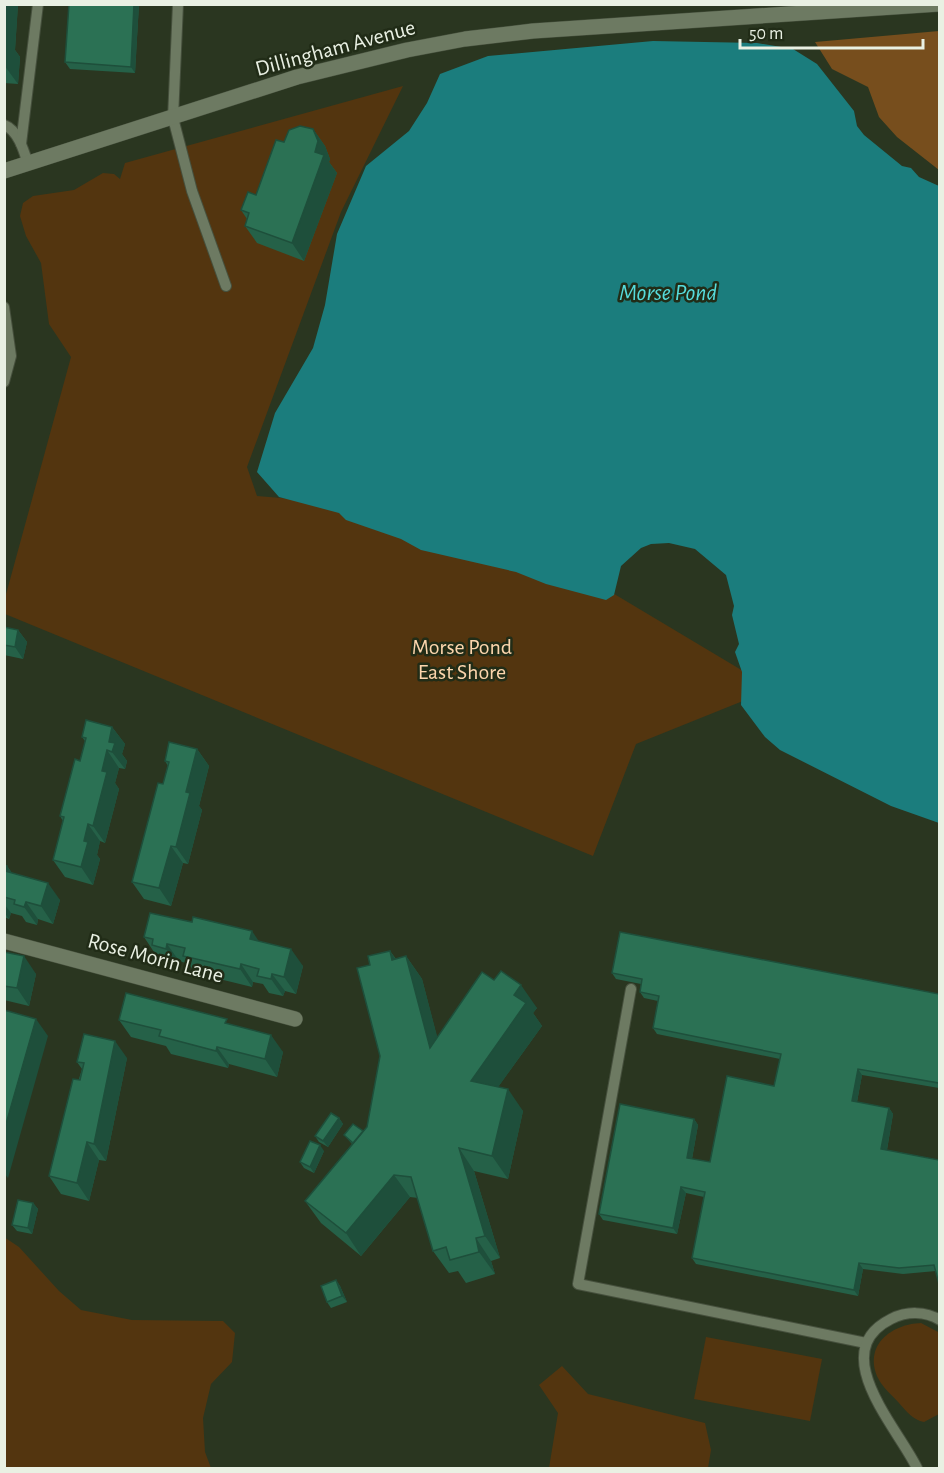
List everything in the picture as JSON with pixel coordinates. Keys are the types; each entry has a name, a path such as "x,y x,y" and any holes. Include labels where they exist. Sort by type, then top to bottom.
{"street":[{"name":"Dillingham Avenue","path":"4,171 349,63 465,39 533,31 939,4"},
{"name":"Rose Morin Lane","path":"4,940 296,1019"}],"lane":[{"path":"21,144 38,4"},
{"path":"178,4 173,118 192,191 226,286"},
{"path":"4,125 9,127 21,144 28,164"},
{"path":"4,307 11,356 4,382"},
{"path":"631,988 578,1284 866,1343"},
{"path":"917,1468 870,1387 863,1360 866,1343 876,1329 892,1318 919,1312 939,1320"}],"green space":[{"name":"Morse Pond East Shore","path":"403,86 341,212 247,467 257,496 318,501 497,524 773,689 636,744 593,856 5,614 5,598 71,357 49,324 41,263 26,236 20,216 23,203 33,196 74,190 103,173 114,174 120,179 125,163"},
{"path":"4,1237 19,1247 59,1291 81,1310 132,1320 223,1321 235,1333 232,1362 211,1384 203,1418 205,1452 211,1468 5,1468"},
{"path":"921,1323 940,1333 939,1414 924,1422 910,1415 885,1388 874,1366 877,1346 883,1338 900,1327"},
{"path":"706,1337 822,1359 810,1421 694,1399"},
{"path":"562,1366 588,1394 705,1423 711,1450 708,1468 549,1468 558,1413 539,1385"}],"shaded area":[{"path":"940,31 939,170 897,137 879,117 868,87 832,69 815,42"}],"water":[{"name":"Morse Pond","path":"653,41 757,43 793,49 817,64 854,111 857,126 864,135 902,166 911,168 919,177 939,186 939,823 891,806 780,750 765,737 741,705 742,672 735,652 739,644 732,615 734,606 726,575 695,549 669,543 651,544 641,548 621,566 614,595 606,600 546,584 516,572 421,550 401,539 346,520 339,513 279,497 257,472 275,413 313,348 325,305 337,234 366,166 409,131 427,103 440,74 488,56"}],"building":[{"path":"69,4 134,4 131,67 65,62"},
{"path":"300,126 313,129 318,141 315,152 324,155 292,243 245,226 249,213 241,210 248,192 256,195 276,140 284,142 289,130"},
{"path":"4,627 18,630 15,647 4,645"},
{"path":"86,720 112,727 109,742 115,743 112,752 107,750 102,771 107,772 93,826 88,824 84,841 88,842 81,867 53,860 64,817 60,816 75,759 80,761 86,738 82,737"},
{"path":"169,742 197,749 186,792 190,793 176,847 171,846 159,888 132,882 158,783 163,784 169,762 165,761"},
{"path":"4,865 7,866 5,871 48,883 41,906 26,902 24,907 14,904 15,900 4,897"},
{"path":"150,913 192,922 193,917 252,931 250,939 291,949 284,977 272,974 271,979 257,976 259,969 241,964 240,969 183,956 185,948 167,944 166,949 152,945 153,939 144,937"},
{"path":"620,932 939,994 939,1083 858,1069 852,1101 889,1108 881,1149 939,1160 939,1284 934,1265 899,1268 859,1263 854,1290 692,1258 705,1192 681,1187 673,1228 599,1214 620,1104 694,1119 687,1158 710,1162 727,1076 774,1086 781,1054 653,1028 659,996 640,992 642,979 612,973"},
{"path":"390,951 392,960 406,956 430,1048 482,972 494,980 501,971 521,985 514,995 526,1003 471,1081 508,1089 492,1156 459,1148 485,1236 476,1238 479,1252 450,1260 446,1247 433,1251 411,1177 394,1175 346,1233 305,1201 367,1127 380,1056 357,968 370,965 368,956"},
{"path":"4,952 24,956 17,988 4,986"},
{"path":"126,993 227,1019 225,1023 271,1035 265,1059 217,1047 216,1051 159,1036 161,1030 119,1020"},
{"path":"4,1010 36,1019 4,1131"},
{"path":"84,1034 115,1041 94,1144 87,1142 77,1183 49,1176 73,1079 80,1080 84,1063 77,1062"},
{"path":"331,1113 339,1118 323,1141 315,1136"},
{"path":"353,1124 363,1131 353,1143 344,1135"},
{"path":"310,1141 320,1145 310,1167 300,1162"},
{"path":"18,1200 33,1203 28,1228 12,1225"},
{"path":"336,1280 342,1296 327,1302 321,1286"}]}
